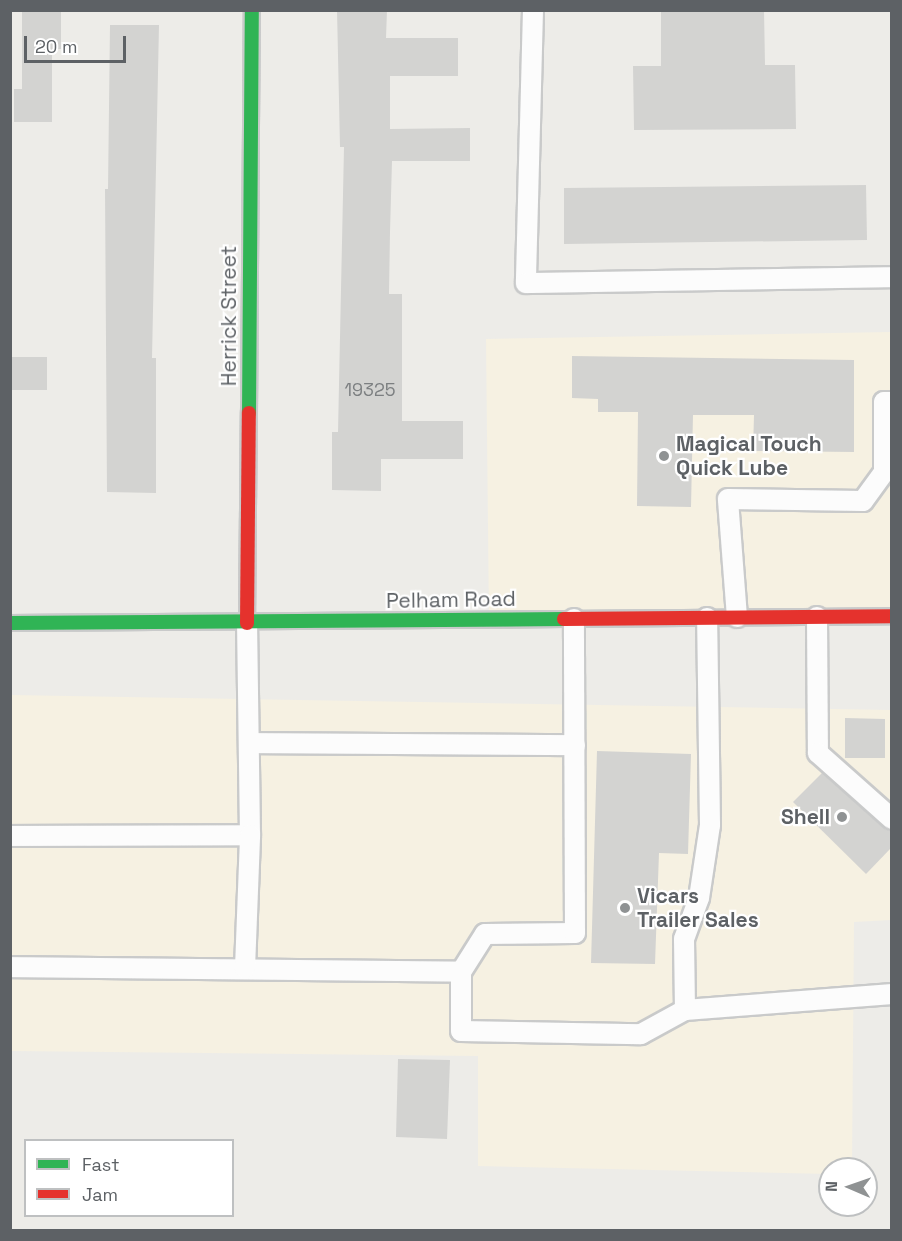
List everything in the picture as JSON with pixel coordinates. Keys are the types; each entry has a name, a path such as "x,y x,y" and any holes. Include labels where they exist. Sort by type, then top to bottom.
{"main road":[{"name":"Herrick Street","path":"247,623 252,10"},
{"name":"Pelham Road","path":"10,623 247,623 891,616"}],"lane":[{"path":"533,10 526,283 891,277"},
{"path":"737,617 728,499 863,501 884,472 884,402 891,402"},
{"path":"817,617 818,753 891,819"},
{"path":"685,1010 684,939 699,898 710,825 707,618"},
{"path":"574,619 575,933 485,934 461,972 461,1031 641,1034 685,1010 891,994"},
{"path":"245,968 250,835 247,623"},
{"path":"249,743 575,745"},
{"path":"10,836 250,835"},
{"path":"10,967 461,972"}],"shaded area":[{"path":"891,332 891,616 489,620 486,339"},
{"path":"11,695 891,710 891,920 854,922 852,1157 818,1157 818,1174 478,1166 478,1056 11,1051"}],"building":[{"path":"337,10 387,10 386,38 458,38 458,76 390,76 390,129 470,128 470,161 392,161 390,232 389,294 402,294 402,421 463,421 463,459 381,459 381,491 332,490 332,432 338,432 344,147 340,147"},
{"path":"661,10 764,10 765,65 795,65 796,129 634,130 633,66 661,66"},
{"path":"22,11 61,11 61,49 52,49 52,122 14,122 14,89 22,89"},
{"path":"110,25 159,25 152,358 156,358 156,493 107,492 105,189 108,189"},
{"path":"866,185 867,240 564,244 564,188"},
{"path":"572,356 854,360 854,452 753,451 754,415 693,415 691,507 637,506 638,412 598,412 598,399 572,398"},
{"path":"10,357 47,357 47,390 10,390"},
{"path":"845,718 885,719 885,758 845,758"},
{"name":"Vicars Trailer Sales","path":"597,751 691,754 688,854 659,853 655,964 591,963"},
{"name":"Shell","path":"822,773 891,831 891,848 866,874 793,802"},
{"path":"398,1059 450,1060 447,1139 396,1137"}],"traffic: fast":[{"path":"249,413 252,10"},
{"path":"10,623 564,619"}],"traffic: jam":[{"path":"247,623 249,413"},
{"path":"564,619 892,616"}],"place":[{"name":"Magical Touch Quick Lube","path":"664,456"},
{"name":"Shell","path":"842,817"},
{"name":"Vicars Trailer Sales","path":"625,908"}]}
